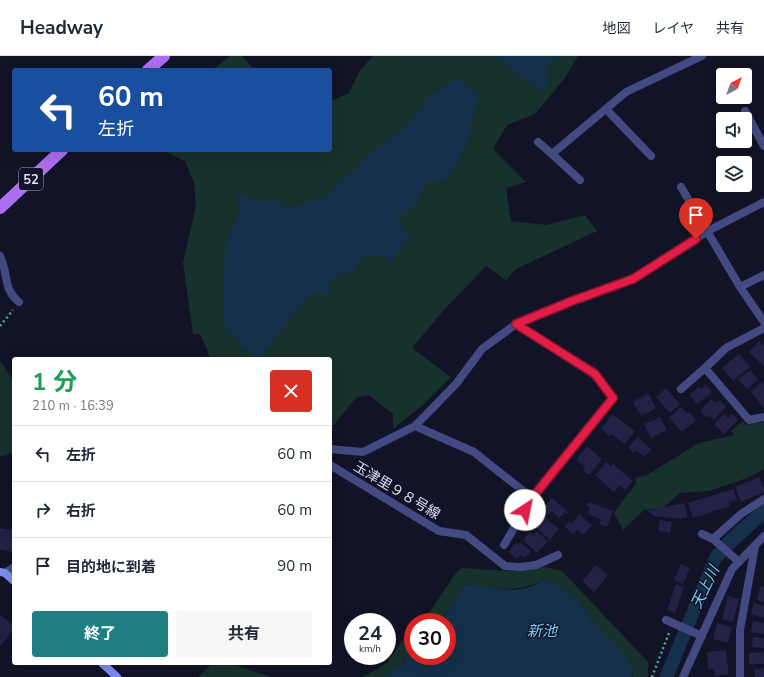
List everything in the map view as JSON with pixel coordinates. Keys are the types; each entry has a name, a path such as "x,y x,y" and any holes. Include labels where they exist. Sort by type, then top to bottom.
{"main road":[{"path":"150,68 164,56"},
{"name":"52","path":"0,208 60,152"}],"street":[{"path":"552,154 626,92 700,56"},
{"path":"606,109 651,156"},
{"path":"745,111 764,146"},
{"path":"538,142 580,180"},
{"path":"681,187 740,287 764,322"},
{"path":"332,449 363,452 415,426 456,384 482,349 516,324 572,301 633,279 708,231 764,202"},
{"path":"0,256 4,262 11,295 19,302"},
{"path":"740,287 764,275"},
{"path":"504,544 532,498 613,398 595,374 516,324"},
{"path":"681,389 726,348 764,328"},
{"path":"705,368 749,420 764,417"},
{"path":"415,426 474,452 532,498"},
{"name":"玉津里９８号線","path":"332,466 439,531 466,535 506,566 520,567 536,565 558,555"},
{"path":"713,539 741,514 764,499"},
{"path":"702,534 713,539 739,562"},
{"path":"683,677 732,569 764,536"},
{"path":"740,677 740,630 755,546"},
{"path":"2,572 12,568"},
{"path":"2,572 12,580"},
{"path":"670,621 702,636"},
{"path":"104,665 117,677"}],"path":[{"path":"0,326 19,302"},
{"path":"652,677 670,621"}],"green space":[{"path":"230,56 242,56 252,68 215,68"},
{"path":"373,56 578,56 564,79 535,114 507,125 493,149 526,182 506,188 511,221 547,225 585,215 597,231 516,269 506,280 486,266 444,310 412,348 451,377 423,405 393,429 393,414 369,395 356,398 332,427 332,357 210,357 200,334 193,334 183,263 196,205 194,183 185,161 167,152 332,152 332,100 348,94 360,71"},
{"path":"0,360 12,379 12,453 0,457"},
{"path":"743,421 746,425 764,422 764,469 747,478 709,491 680,493 663,508 644,510 623,530 614,513 636,483 635,478 647,475 699,443 734,435 731,431"},
{"path":"545,567 562,571 648,662 648,677 632,677 633,675 617,648 592,621 579,602 544,580 524,587 505,589 465,584 447,613 429,613 453,577 461,568 507,571"},
{"path":"404,639 404,661 402,665 382,677 363,677 384,665 396,665 396,650"},
{"path":"211,665 235,665 271,677 198,677"}],"water":[{"path":"494,56 558,56 552,60 547,70 549,85 542,91"},
{"path":"455,80 463,81 478,95 467,144 447,180 426,182 415,205 397,218 409,236 391,262 378,254 362,260 352,274 342,273 329,281 330,298 316,292 307,298 260,357 253,357 228,332 223,317 223,272 227,240 239,213 238,192 257,201 277,200 288,207 327,197 339,182 358,167 368,155 404,128 430,95"},
{"name":"天上川","path":"764,504 764,521 720,563 674,677 659,677 710,554 726,535 752,512"},
{"name":"新池","path":"544,580 555,584 579,602 592,621 630,661 632,677 382,677 402,665 404,661 404,665 456,665 456,613 447,613 465,584 513,590 530,587"}],"building":[{"path":"759,341 763,345 764,344 764,366 749,352"},
{"path":"739,354 750,367 733,381 722,368"},
{"path":"750,370 758,379 747,389 738,379"},
{"path":"762,382 764,385 764,408 751,392"},
{"path":"706,385 712,392 697,404 689,395 699,387 701,389"},
{"path":"666,388 680,404 670,413 656,397"},
{"path":"648,393 656,408 641,416 633,402"},
{"path":"711,399 716,403 719,400 726,407 714,420 710,416 708,418 700,411"},
{"path":"681,407 687,413 689,412 696,420 682,432 669,418"},
{"path":"612,414 635,431 625,444 601,429"},
{"path":"724,414 728,418 732,414 738,420 724,434 714,424"},
{"path":"660,417 667,430 651,438 644,424"},
{"path":"638,437 651,449 644,457 636,450 634,453 628,448"},
{"path":"587,446 602,459 589,475 583,470 585,467 576,460"},
{"path":"606,462 611,466 613,464 633,481 625,490 620,485 614,492 595,475"},
{"path":"759,477 764,488 764,492 741,502 735,487"},
{"path":"733,489 737,500 729,502 730,506 693,518 688,503"},
{"path":"552,498 568,512 567,514 565,512 559,518 552,511 548,515 542,509"},
{"path":"589,502 613,511 607,527 600,524 601,519 588,514 590,507 587,506"},
{"path":"684,503 688,517 680,519 654,516 647,511"},
{"path":"540,513 559,529 550,540 535,527 540,522 535,518"},
{"path":"579,514 592,525 583,535 577,530 573,534 565,527 570,521 572,523"},
{"path":"660,520 672,522 670,533 658,530"},
{"path":"0,528 12,530 12,552 0,550"},
{"path":"536,531 548,541 537,553 523,540 530,532 533,535"},
{"path":"520,542 531,551 525,558 521,555 517,559 508,552 515,543 518,545"},
{"path":"681,564 690,568 683,584 674,580"},
{"path":"596,565 608,575 594,592 582,581"},
{"path":"676,584 684,587 675,613 667,610"},
{"path":"760,586 764,587 764,602 757,600"},
{"path":"728,596 739,599 733,622 722,619"},
{"path":"754,603 764,606 764,618 751,614"},
{"path":"0,615 12,624 12,631 0,647"},
{"path":"753,621 764,623 764,634 751,632"},
{"path":"717,623 732,627 728,643 713,639"},
{"path":"753,637 764,638 764,648 752,647"},
{"path":"726,650 729,674 715,676 714,669 708,669 707,652"},
{"path":"764,652 764,664 749,664 749,653"},
{"path":"764,668 764,677 755,677 754,670"}],"route":[{"path":"525,510 532,498 613,398 595,374 516,324 572,301 633,279 696,239"}]}
